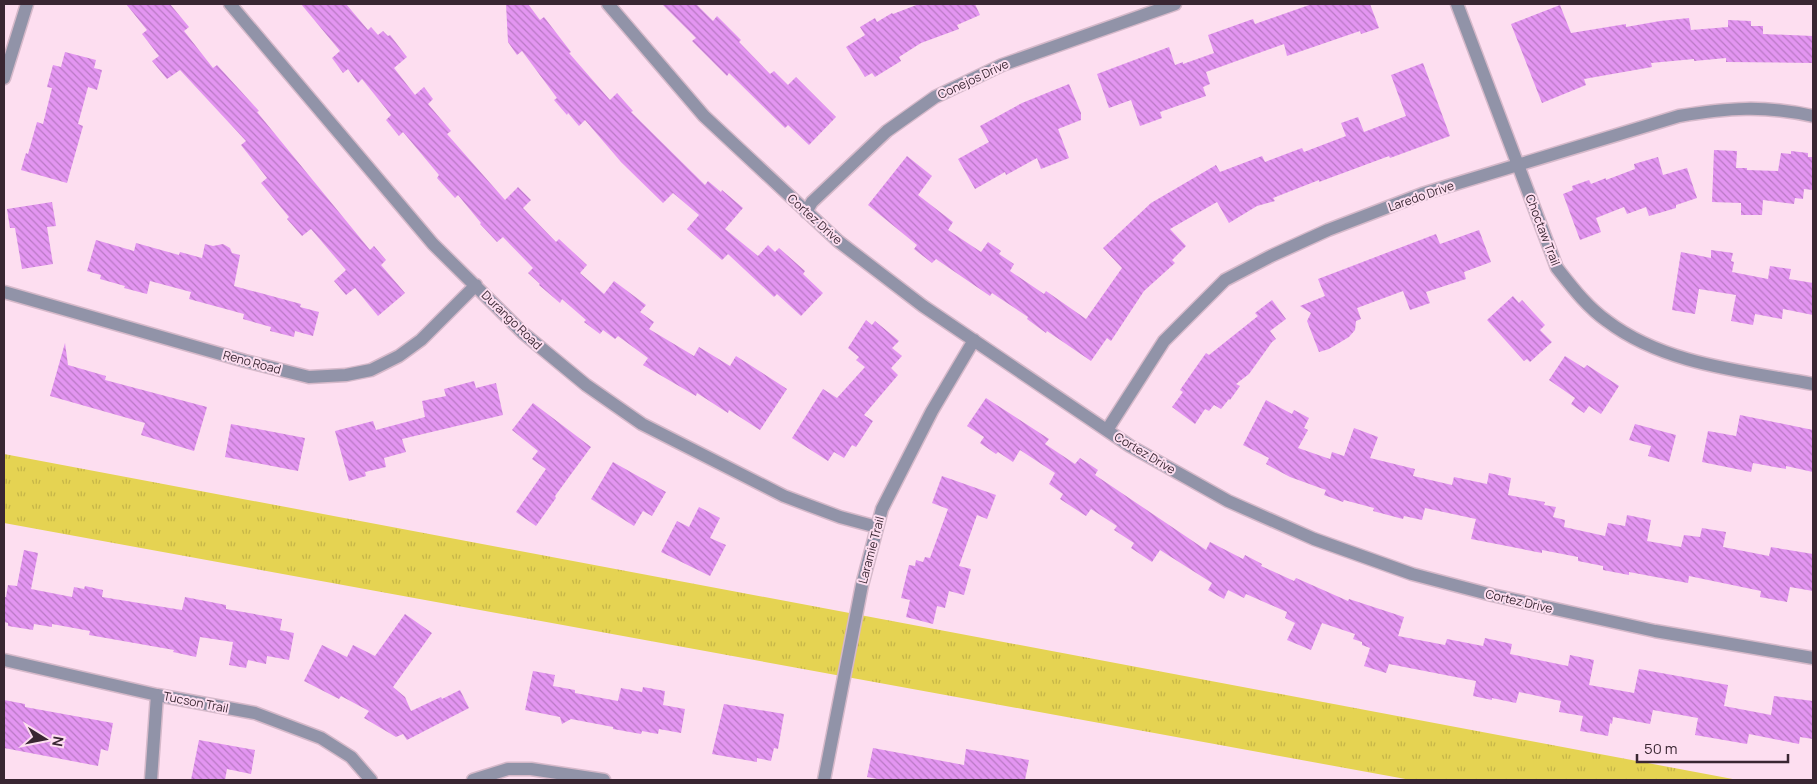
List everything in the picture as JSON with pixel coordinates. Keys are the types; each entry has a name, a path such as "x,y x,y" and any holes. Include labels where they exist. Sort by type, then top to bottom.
{"street":[{"path":"4,78 27,4"},
{"name":"Durango Road","path":"230,4 250,30 433,244 523,333 586,385 642,424 784,496 840,517 877,527"},
{"name":"Cortez Drive","path":"608,4 704,116 838,241 923,306 1130,446 1228,501 1314,539 1412,574 1492,595 1655,631 1813,658"},
{"name":"Conejos Drive","path":"806,212 812,202 887,131 936,97 1002,65 1175,4"},
{"name":"Choctaw Trail","path":"1457,4 1557,268 1577,294 1606,321 1642,343 1692,361 1813,384"},
{"name":"Laredo Drive","path":"1107,430 1164,341 1225,280 1271,256 1328,230 1422,194 1679,116 1718,110 1756,108 1792,111 1813,116"},
{"name":"Reno Road","path":"4,292 245,361 309,377 346,375 371,370 399,356 421,340 476,285"},
{"name":"Laramie Trail","path":"824,780 862,585 882,509 932,411 974,340"},
{"name":"Tucson Trail","path":"4,660 157,695 255,713 321,738 351,757 371,780"},
{"path":"151,780 157,695"},
{"path":"473,780 508,770 531,769 604,780"}],"green space":[{"path":"4,454 1738,780 1411,780 4,523"}],"building":[{"path":"126,4 170,4 189,27 184,31 213,68 217,65 259,111 257,112 370,250 374,246 386,260 381,265 405,293 378,316 355,288 346,295 334,281 346,270 311,229 302,236 287,219 289,217 261,183 267,178 241,145 246,141 180,70 167,79 152,61 159,56 142,34 147,30"},
{"path":"301,4 346,4 368,30 371,27 378,35 383,31 388,36 390,35 407,57 394,68 415,95 424,87 433,99 428,104 451,131 447,134 505,200 518,187 531,200 523,208 556,242 559,239 587,265 580,273 604,294 614,281 646,305 640,312 654,322 649,329 694,356 699,347 730,366 736,356 787,389 760,430 729,410 728,413 697,393 696,396 643,365 648,358 618,336 615,339 603,330 600,334 584,322 586,320 562,299 560,303 539,285 528,273 533,268 503,237 497,242 480,224 458,195 455,198 437,178 439,175 403,132 399,136 386,120 391,115 362,79 358,83 348,69 343,73 332,58 340,51"},
{"path":"506,4 528,4 540,20 544,17 571,52 569,53 610,100 617,93 633,111 631,112 705,185 708,181 743,208 725,229 758,256 768,245 775,252 779,248 805,271 803,274 823,293 801,316 777,294 774,297 728,254 722,260 687,229 699,215 673,193 663,203 621,162 585,120 579,126 568,113 567,115 554,100 557,98 522,51 517,55 508,42"},
{"path":"662,4 696,4 713,21 717,16 741,40 739,42 770,74 774,71 788,85 796,77 836,117 809,145 788,125 785,128 729,73 727,76 692,41 696,38"},
{"path":"919,4 975,4 980,15 957,25 959,29 921,43 899,57 901,61 875,77 872,73 865,77 846,47 865,35 860,27 875,18 877,22 892,13"},
{"path":"1312,4 1370,4 1379,28 1361,34 1360,31 1287,56 1284,44 1206,72 1210,84 1203,87 1206,96 1160,112 1162,118 1140,126 1131,100 1109,108 1097,74 1169,47 1175,65 1183,62 1183,64 1214,53 1208,35 1253,19 1255,24"},
{"path":"1560,5 1571,33 1626,24 1626,27 1689,18 1691,30 1728,27 1728,20 1751,21 1751,26 1763,26 1763,34 1813,36 1813,63 1726,62 1726,58 1651,63 1652,67 1584,79 1586,85 1542,103 1511,24"},
{"path":"65,52 96,60 94,68 102,70 97,90 88,87 78,124 83,126 67,183 21,170 26,153 28,154 37,122 43,124 52,88 47,87 53,65 61,67"},
{"path":"1423,63 1450,136 1319,182 1319,180 1273,198 1275,201 1257,206 1229,223 1217,202 1170,229 1186,246 1172,260 1175,263 1144,291 1111,341 1107,338 1091,361 1047,331 1046,333 1027,319 1028,317 992,293 990,296 936,259 932,263 914,249 917,245 868,205 907,156 932,176 918,195 953,222 948,230 981,252 988,242 1001,251 999,254 1014,264 1010,271 1044,294 1046,291 1086,319 1122,268 1103,248 1151,203 1216,165 1220,172 1262,156 1265,162 1302,148 1304,152 1346,136 1341,123 1358,117 1364,132 1406,116 1391,75"},
{"path":"1069,84 1081,113 1081,120 1058,129 1069,158 1041,169 1037,158 1006,175 1005,172 975,189 958,159 989,142 980,126 1022,103"},
{"path":"1714,150 1737,151 1736,168 1778,171 1781,153 1791,154 1791,151 1808,153 1808,157 1813,157 1813,190 1804,189 1803,199 1795,198 1794,204 1763,200 1762,215 1741,215 1741,203 1712,202"},
{"path":"1658,157 1663,175 1687,168 1697,198 1676,205 1676,208 1649,216 1646,207 1627,214 1624,207 1596,218 1601,232 1580,240 1563,194 1573,190 1572,186 1589,180 1591,184 1606,178 1606,180 1635,169 1634,164"},
{"path":"52,202 56,226 47,227 53,264 22,269 15,228 10,228 7,209"},
{"path":"1479,230 1491,262 1464,272 1466,279 1426,292 1430,303 1410,310 1403,291 1357,308 1361,319 1356,321 1355,330 1349,337 1329,349 1319,352 1307,321 1311,313 1300,306 1325,296 1318,279 1436,234 1440,244"},
{"path":"96,240 134,251 136,243 179,255 180,252 202,258 205,244 213,246 223,244 230,248 232,253 240,255 234,286 301,304 300,307 319,312 313,336 295,331 294,337 270,331 271,327 243,319 244,314 189,299 191,292 150,281 147,294 100,279 101,275 87,271"},
{"path":"1711,250 1733,253 1731,261 1734,262 1732,272 1768,279 1770,266 1791,269 1789,279 1813,283 1813,315 1783,309 1782,319 1755,314 1753,325 1731,321 1736,295 1699,289 1695,314 1672,310 1681,252 1711,258"},
{"path":"1513,296 1519,303 1522,300 1545,325 1540,330 1552,342 1530,362 1527,359 1524,361 1487,320"},
{"path":"1272,300 1286,319 1270,331 1276,339 1249,374 1236,384 1240,386 1230,400 1221,409 1214,405 1209,411 1205,409 1195,424 1172,407 1183,392 1180,390 1206,353 1209,355 1258,316 1255,313"},
{"path":"866,320 872,325 875,321 899,341 892,348 902,356 891,368 898,375 864,415 873,421 856,447 852,445 844,458 834,452 828,461 792,438 823,389 837,398 865,367 856,360 859,357 848,348"},
{"path":"65,343 68,365 106,376 105,380 207,407 194,451 141,435 145,423 50,396"},
{"path":"1565,356 1584,368 1587,365 1619,386 1601,414 1589,406 1584,413 1571,404 1575,398 1549,380"},
{"path":"474,381 476,388 496,383 503,415 402,439 406,452 384,458 386,467 365,472 366,476 349,481 335,431 373,421 376,430 425,417 422,401 446,396 444,389"},
{"path":"986,398 1049,439 1045,444 1075,464 1080,458 1098,470 1095,475 1206,550 1210,542 1243,559 1245,555 1262,564 1261,566 1294,581 1296,578 1348,601 1349,599 1404,617 1398,636 1445,645 1447,639 1483,646 1485,638 1512,644 1510,654 1568,666 1570,655 1594,660 1589,685 1634,693 1639,669 1728,685 1724,706 1771,715 1774,696 1813,701 1813,739 1800,737 1799,744 1749,734 1747,744 1695,735 1698,718 1653,710 1650,724 1613,717 1608,736 1580,731 1583,716 1559,712 1561,701 1519,692 1516,703 1492,698 1492,700 1473,696 1476,681 1389,664 1386,673 1364,666 1370,648 1362,645 1362,642 1353,639 1355,634 1322,623 1311,650 1287,640 1295,623 1285,618 1287,612 1246,594 1244,598 1228,590 1224,599 1208,590 1212,583 1160,550 1152,562 1131,548 1134,543 1114,530 1117,526 1091,509 1086,516 1060,499 1063,494 1049,484 1055,473 1020,450 1013,462 998,452 996,454 980,443 984,437 967,426"},
{"path":"1266,400 1292,414 1294,410 1309,418 1304,428 1308,430 1298,448 1330,459 1332,452 1344,456 1354,428 1378,437 1370,458 1415,469 1413,476 1452,485 1454,477 1487,484 1489,473 1511,478 1508,495 1545,502 1544,505 1556,507 1553,517 1565,520 1564,527 1605,536 1608,523 1625,526 1627,515 1651,520 1647,541 1681,547 1684,535 1700,537 1702,528 1726,532 1723,547 1769,556 1771,547 1813,554 1813,591 1790,587 1787,602 1760,597 1761,591 1689,576 1688,583 1629,572 1629,575 1603,570 1603,566 1578,561 1578,557 1542,550 1542,553 1471,539 1476,519 1425,508 1422,520 1404,516 1403,519 1373,511 1374,508 1344,500 1343,502 1324,495 1326,490 1290,477 1266,464 1269,458 1243,445"},
{"path":"533,403 591,447 555,496 556,498 536,526 516,512 546,469 532,459 538,451 512,430"},
{"path":"1740,415 1813,430 1813,472 1786,466 1786,469 1753,463 1751,472 1702,462 1708,431 1736,436"},
{"path":"231,424 305,438 298,471 225,457"},
{"path":"1635,424 1676,435 1669,462 1648,456 1651,446 1629,440"},
{"path":"613,462 666,492 652,516 643,511 634,526 591,499"},
{"path":"942,476 996,495 987,519 977,515 959,566 971,569 964,595 949,591 945,608 937,606 933,624 906,617 910,600 901,598 909,565 915,566 916,560 923,562 925,557 930,558 948,509 932,503"},
{"path":"699,507 720,518 710,538 726,545 710,576 661,552 677,521 689,527"},
{"path":"24,550 38,553 31,589 72,597 74,587 84,589 85,586 103,590 102,597 182,610 185,597 226,605 226,609 282,619 280,630 294,633 289,660 267,656 266,664 248,660 246,668 229,665 233,642 200,637 196,657 173,652 174,650 89,635 90,631 52,624 52,627 34,624 33,630 8,626 8,623 4,622 4,597 6,597 8,585 17,586"},
{"path":"405,614 432,633 393,687 405,697 411,711 460,690 469,708 407,740 403,734 396,737 364,718 369,711 341,696 339,699 304,681 322,645 347,657 353,645 375,656"},
{"path":"533,671 555,675 553,686 575,690 575,693 618,701 621,688 642,692 643,687 665,691 663,705 685,709 681,733 659,729 658,734 642,731 641,734 571,719 562,724 560,717 525,710"},
{"path":"4,700 25,704 25,707 113,723 108,751 101,749 98,766 4,748"},
{"path":"724,704 784,714 778,749 774,748 771,761 757,758 757,762 712,754"},
{"path":"199,740 255,750 251,774 227,769 225,780 191,780"},
{"path":"873,748 964,765 966,749 1029,760 1025,780 883,780 867,777"}]}
